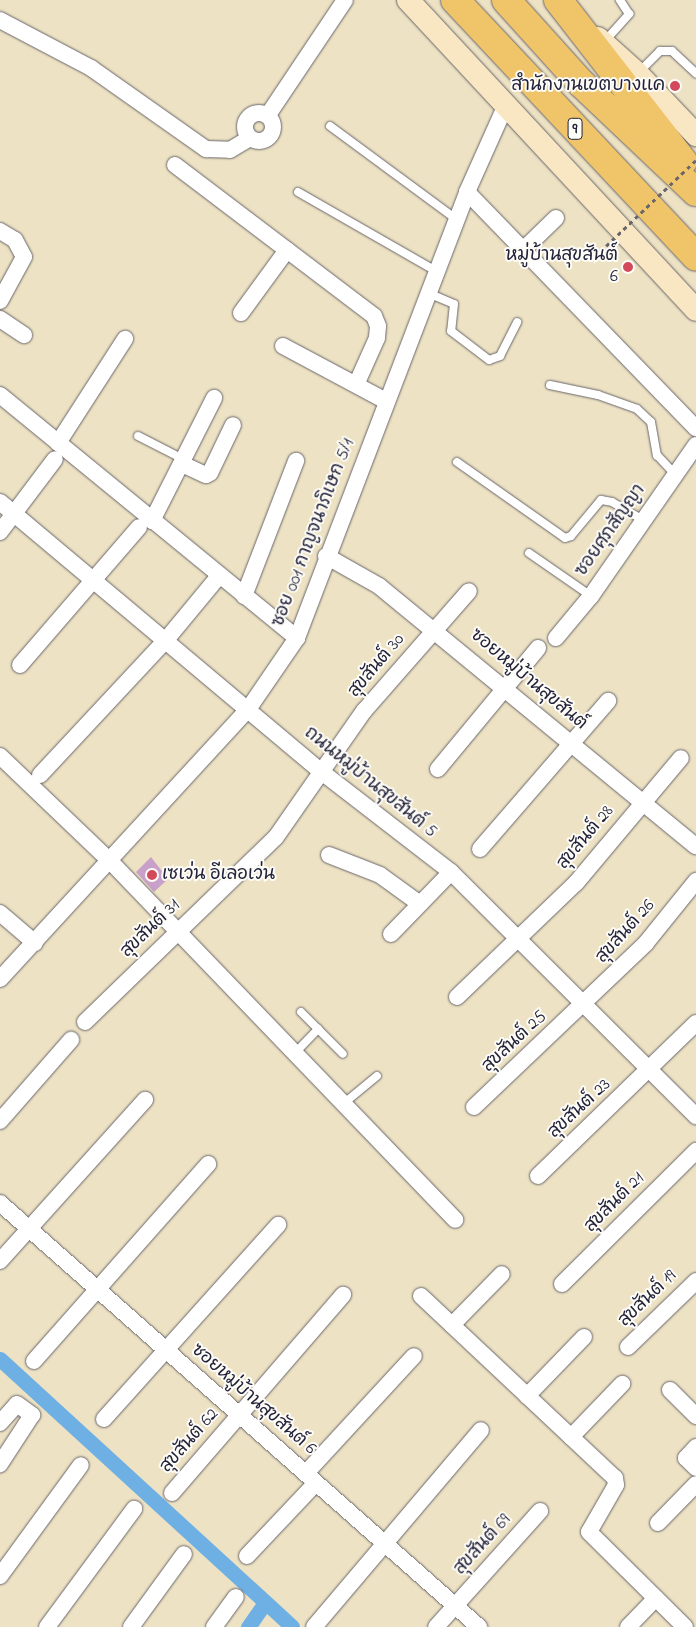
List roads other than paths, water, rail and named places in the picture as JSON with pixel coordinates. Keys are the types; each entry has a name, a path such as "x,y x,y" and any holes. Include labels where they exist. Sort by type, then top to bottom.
{"highway":[{"name":"9","path":"455,0 696,257"},
{"name":"9","path":"506,0 582,84 696,192"},
{"path":"559,0 696,177"}],"main road":[{"path":"396,0 429,24"},
{"path":"408,0 505,107 696,310"},
{"path":"559,0 603,43 638,73 696,135"}],"street":[{"path":"0,20 91,68 206,149 230,150 250,138 245,125 250,116 258,113 268,115 345,0"},
{"name":"ซอย 001 กาญจนาภิเษก 5/1","path":"0,979 110,862 249,708 297,638 326,556 456,219 505,107"},
{"path":"175,165 374,316 378,326 377,338 356,384"},
{"path":"467,192 696,428"},
{"path":"523,250 556,218"},
{"path":"0,231 15,240 24,257 0,301"},
{"path":"241,313 287,250"},
{"path":"0,319 24,335"},
{"path":"0,532 15,514 56,451 124,339"},
{"path":"283,346 386,401"},
{"path":"0,395 56,451 146,524 219,576 297,638"},
{"path":"20,664 146,524 183,461 214,398"},
{"path":"183,461 206,475 210,473 233,425"},
{"name":"ซอยศุภสัญญา","path":"556,638 591,596 696,445"},
{"path":"244,596 296,461"},
{"name":"ถนนหมู่บ้านสุขสันต์ 5","path":"0,502 96,579 323,773 450,872 696,1116"},
{"name":"ซอยหมู่บ้านสุขสันต์","path":"326,556 380,586 696,846"},
{"path":"40,775 166,640 219,576"},
{"name":"สุขสันต์ 30","path":"323,773 364,712 434,629 469,591"},
{"path":"438,769 538,648"},
{"path":"480,849 608,701"},
{"path":"0,756 110,862 455,1220"},
{"name":"สุขสันต์ 28","path":"457,997 519,940 576,883 642,802 681,758"},
{"name":"สุขสันต์ 31","path":"85,1022 176,932 276,838 323,773"},
{"path":"329,855 380,875 420,904"},
{"path":"391,934 450,872"},
{"name":"สุขสันต์ 26","path":"583,1006 646,943 696,881"},
{"path":"0,913 35,943"},
{"name":"สุขสันต์ 25","path":"474,1107 583,1006"},
{"name":"สุขสันต์ 23","path":"538,1176 650,1070 696,1023"},
{"path":"0,1121 71,1040"},
{"path":"0,1261 145,1100"},
{"name":"สุขสันต์ 21","path":"562,1284 696,1151"},
{"path":"34,1362 208,1164"},
{"name":"ซอยหมู่บ้านสุขสันต์ 6","path":"0,1204 166,1352 384,1541 479,1627"},
{"path":"104,1419 278,1225"},
{"path":"452,1325 502,1274"},
{"name":"สุขสันต์ 19","path":"628,1347 696,1281"},
{"name":"สุขสันต์ 62","path":"172,1493 343,1295"},
{"path":"421,1296 571,1437 616,1482 589,1532 685,1627"},
{"path":"527,1396 584,1336"},
{"path":"247,1556 414,1356"},
{"path":"571,1437 622,1384"},
{"path":"670,1390 696,1416"},
{"path":"0,1423 18,1404 32,1416 0,1464"},
{"path":"314,1627 384,1541 481,1430"},
{"path":"696,1447 686,1458 696,1468"},
{"path":"0,1576 81,1465"},
{"path":"658,1523 696,1484"},
{"path":"47,1627 134,1509"},
{"name":"สุขสันต์ 69","path":"436,1627 540,1511"},
{"path":"131,1627 184,1554"},
{"path":"214,1627 236,1597"},
{"path":"628,1627 656,1598"}],"lane":[{"path":"603,43 629,14 620,0"},
{"path":"638,73 660,51 672,51 696,73"},
{"path":"330,126 456,219"},
{"path":"298,192 436,271"},
{"path":"428,293 454,304 451,331 489,360 500,356 517,322"},
{"path":"550,385 598,395 637,409 651,422 657,455 676,474"},
{"path":"138,436 183,461"},
{"path":"456,462 565,538 571,536 601,500 612,502 643,520"},
{"path":"529,553 591,596"},
{"path":"301,1012 343,1054"},
{"path":"294,1054 318,1029"},
{"path":"342,1104 377,1076"}],"waterway":[{"path":"0,1359 292,1627"},
{"path":"248,1627 265,1603"}],"place":[{"name":"สำนักงานเขตบางแค","path":"675,86"},
{"name":"หมู่บ้านสุขสันต์ 6","path":"628,267"},
{"name":"เซเว่น อีเลอเว่น","path":"152,875"}]}
